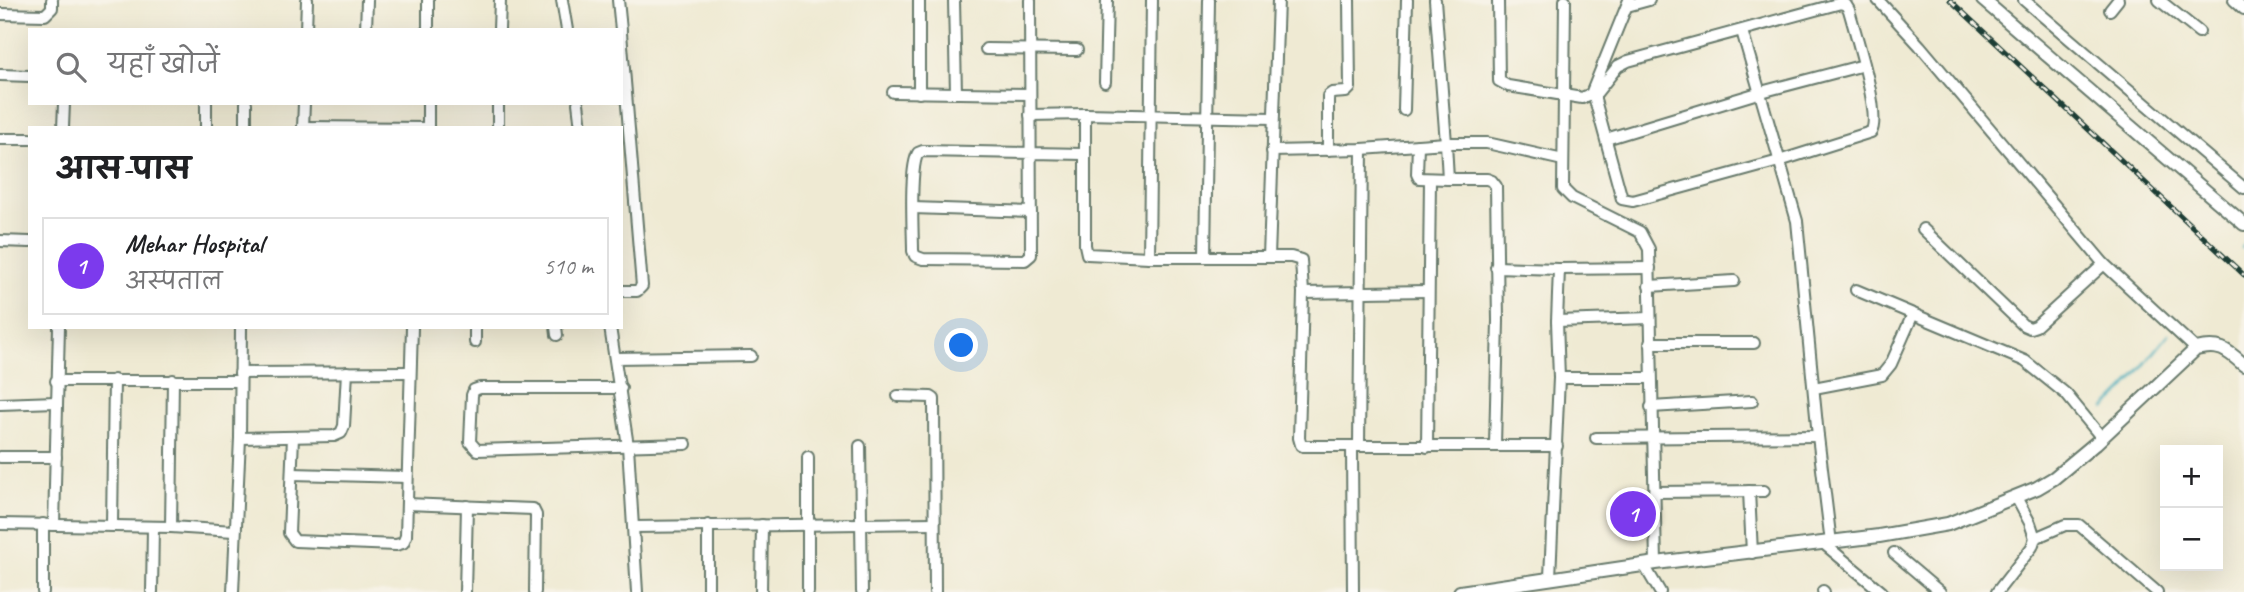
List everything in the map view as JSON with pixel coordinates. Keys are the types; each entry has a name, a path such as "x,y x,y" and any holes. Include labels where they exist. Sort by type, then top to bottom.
{"street":[{"path":"0,14 45,15 52,8 52,0"},
{"path":"306,28 307,0"},
{"path":"366,28 367,0"},
{"path":"428,0 428,28"},
{"path":"499,0 499,28"},
{"path":"562,0 567,28"},
{"path":"618,0 621,28"},
{"path":"919,0 919,93"},
{"path":"954,0 956,93"},
{"path":"1030,0 1030,153 1031,255 1029,259 923,259 915,256 914,163 918,153 923,151 1030,153 1083,154"},
{"path":"1105,82 1107,0"},
{"path":"1149,257 1152,0"},
{"path":"1205,257 1209,0"},
{"path":"1269,257 1278,0"},
{"path":"1328,150 1328,96 1346,92 1350,88 1349,0"},
{"path":"1404,110 1407,0"},
{"path":"1435,0 1448,179"},
{"path":"1498,0 1499,81 1508,86 1586,98 1591,94 1628,3 1649,0"},
{"path":"1565,0 1563,189 1572,198 1640,232 1647,241 1650,268 1654,492 1650,564 1660,592"},
{"path":"1878,0 2104,264 2196,349"},
{"path":"1983,0 2243,223"},
{"path":"2024,0 2244,188"},
{"path":"2110,10 2118,0"},
{"path":"2159,0 2199,32"},
{"path":"2234,0 2244,9"},
{"path":"1841,3 1849,10 1864,65 1876,120 1871,132 1779,161 1627,201 1622,199 1596,108 1595,94 1618,66 1841,3"},
{"path":"1742,31 1798,231 1827,543 1882,592"},
{"path":"986,49 1077,50"},
{"path":"623,55 642,286 638,291 623,291"},
{"path":"1606,139 1761,92 1864,65"},
{"path":"0,75 28,76"},
{"path":"892,92 1030,94"},
{"path":"63,126 64,105"},
{"path":"205,126 206,105"},
{"path":"246,105 246,126"},
{"path":"303,126 304,105"},
{"path":"428,105 428,126"},
{"path":"498,105 498,126"},
{"path":"578,105 581,126"},
{"path":"1085,114 1083,154 1087,254 1291,257 1301,260 1303,293 1299,442 1303,446 1558,446"},
{"path":"1030,115 1272,118"},
{"path":"0,139 28,139"},
{"path":"1272,151 1487,143 1563,160"},
{"path":"1418,145 1419,178 1487,179 1496,186 1498,321 1495,445"},
{"path":"1353,592 1362,149"},
{"path":"1427,447 1430,179"},
{"path":"623,198 635,198"},
{"path":"913,208 1031,212"},
{"path":"1923,229 2030,328 2036,326 2104,264"},
{"path":"0,241 28,242"},
{"path":"1496,267 1559,270 1650,268"},
{"path":"1550,578 1558,446 1559,270"},
{"path":"1649,286 1734,281"},
{"path":"1856,290 2025,361 2066,394 2102,438"},
{"path":"1303,293 1428,291"},
{"path":"1814,388 1882,375 1888,371 1913,314"},
{"path":"1557,321 1650,318"},
{"path":"43,592 55,457 59,329"},
{"path":"233,592 240,438 241,329"},
{"path":"293,437 289,533 295,541 396,545 403,543 406,536 412,329"},
{"path":"475,329 475,342"},
{"path":"610,329 628,446 637,592"},
{"path":"1650,343 1754,343"},
{"path":"1460,592 1650,564 1827,543 1948,524 2054,478 2102,438 2196,349 2210,346 2226,349 2244,365"},
{"path":"615,358 751,356"},
{"path":"240,438 334,436 341,433 344,426 347,372"},
{"path":"56,381 410,372"},
{"path":"1559,378 1650,378"},
{"path":"112,525 114,380"},
{"path":"171,527 173,380"},
{"path":"621,388 474,390 470,442 477,450 686,444"},
{"path":"898,396 934,399 935,592"},
{"path":"1651,407 1752,401"},
{"path":"0,404 56,402"},
{"path":"1596,438 1818,436"},
{"path":"860,446 862,592"},
{"path":"0,457 55,457"},
{"path":"808,457 808,592"},
{"path":"292,474 407,477"},
{"path":"1749,491 1752,553"},
{"path":"1654,492 1764,491"},
{"path":"1997,592 2032,547 2035,538 2016,496"},
{"path":"407,504 528,508 535,511 535,592"},
{"path":"465,592 467,506"},
{"path":"634,527 934,523"},
{"path":"0,524 112,525 234,531"},
{"path":"2035,538 2064,524 2078,525 2157,592"},
{"path":"708,525 708,592"},
{"path":"761,592 762,525"},
{"path":"152,592 153,527"},
{"path":"1895,553 1940,592"}],"waterway":[{"path":"2105,408 2127,386 2169,334"}],"railway":[{"path":"1950,0 2244,275"}],"place":[{"name":"Mehar Hospital","path":"1633,514"}]}
